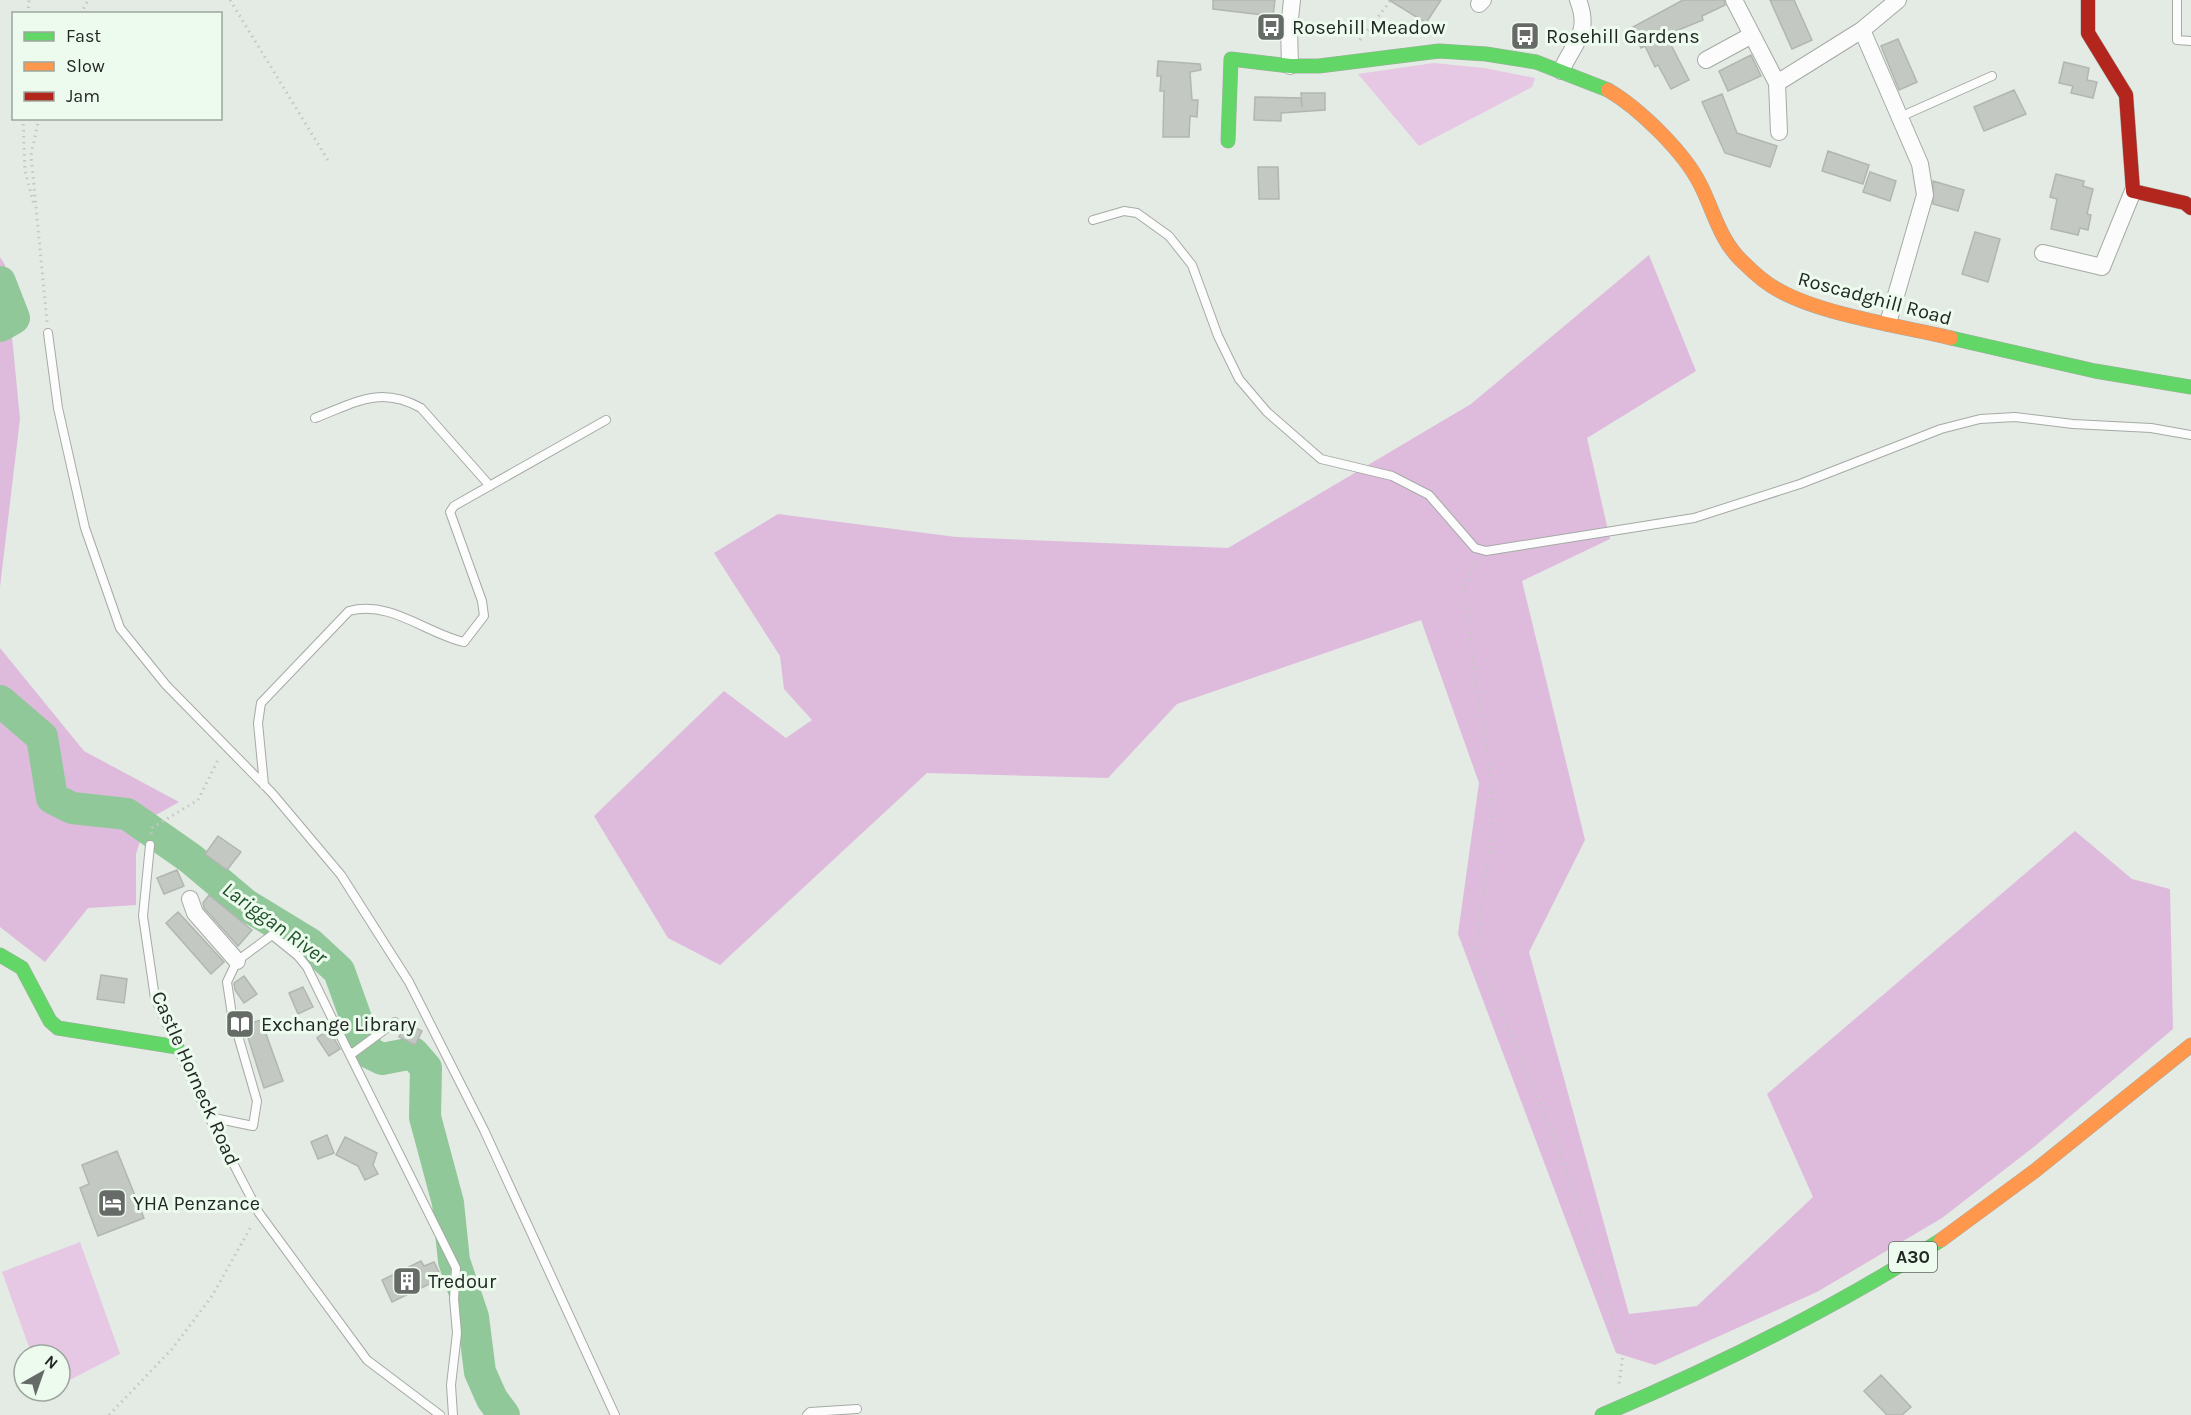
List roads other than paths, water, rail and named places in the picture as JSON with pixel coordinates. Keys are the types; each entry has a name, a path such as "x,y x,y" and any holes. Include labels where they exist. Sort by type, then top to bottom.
{"main road":[{"path":"2088,0 2088,33 2126,95 2133,191 2185,203 2191,208"},
{"name":"Roscadghill Road","path":"1228,141 1231,60 1290,66 1342,63 1438,51 1486,54 1536,62 1610,91 1645,119 1677,153 1700,183 1717,226 1742,262 1779,291 1822,307 1888,323 2095,371 2191,387"},
{"path":"0,955 22,968 50,1021 58,1028 177,1047"},
{"name":"A30","path":"1602,1415 1774,1336 1871,1283 1941,1240 2066,1147 2191,1045"}],"street":[{"path":"1290,66 1289,28 1292,0"},
{"path":"1561,71 1584,30 1583,12 1578,0"},
{"path":"1734,0 1777,84 1779,132"},
{"path":"1777,84 1862,30 1898,0"},
{"path":"1862,30 1920,164 1925,195 1888,323"},
{"path":"1706,60 1752,35"},
{"path":"2043,254 2102,267 2133,191"},
{"path":"190,898 195,913 237,961"}],"lane":[{"path":"2177,0 2177,40 2191,41"},
{"path":"1900,117 1992,76"},
{"path":"1094,220 1124,211 1137,213 1169,236 1192,265 1218,336 1239,379 1266,412 1322,459 1392,476 1429,495 1475,548 1486,551 1574,539 1694,518 1800,484 1941,429 1980,419 2015,417 2073,424 2151,428 2186,432 2191,435"},
{"path":"48,333 58,408 85,528 120,628 166,685 264,785 341,875 409,982 484,1130 615,1415"},
{"path":"315,418 373,396 391,396 406,400 421,408 490,486"},
{"path":"264,785 258,723 261,703 349,611 358,608 393,611 442,637 464,642 475,631 483,616 482,601 450,512 454,506 606,420"},
{"name":"Castle Horneck Road","path":"150,845 143,916 155,999 209,1117 259,1213 367,1360 440,1415"},
{"path":"209,1117 253,1126 257,1101 231,1015 227,982 237,961 272,935 307,967 456,1268 454,1299 457,1333 451,1385 453,1415"},
{"path":"351,1052 395,1022"},
{"path":"807,1415 810,1412 857,1409"}],"waterway":[{"name":"Lariggan River","path":"0,282 14,318 0,326"},
{"name":"Lariggan River","path":"0,701 42,737 52,798 72,808 127,814 190,858 246,905 310,944 339,971 368,1052 382,1059 413,1053 426,1068 425,1117 448,1203 454,1261 473,1317 480,1372 492,1399 504,1415"}],"place":[{"name":"Rosehill Meadow","path":"1271,27"},
{"name":"Rosehill Gardens","path":"1525,36"},
{"name":"Exchange Library","path":"240,1024"},
{"name":"YHA Penzance","path":"112,1203"},
{"name":"Tredour","path":"407,1281"}]}
